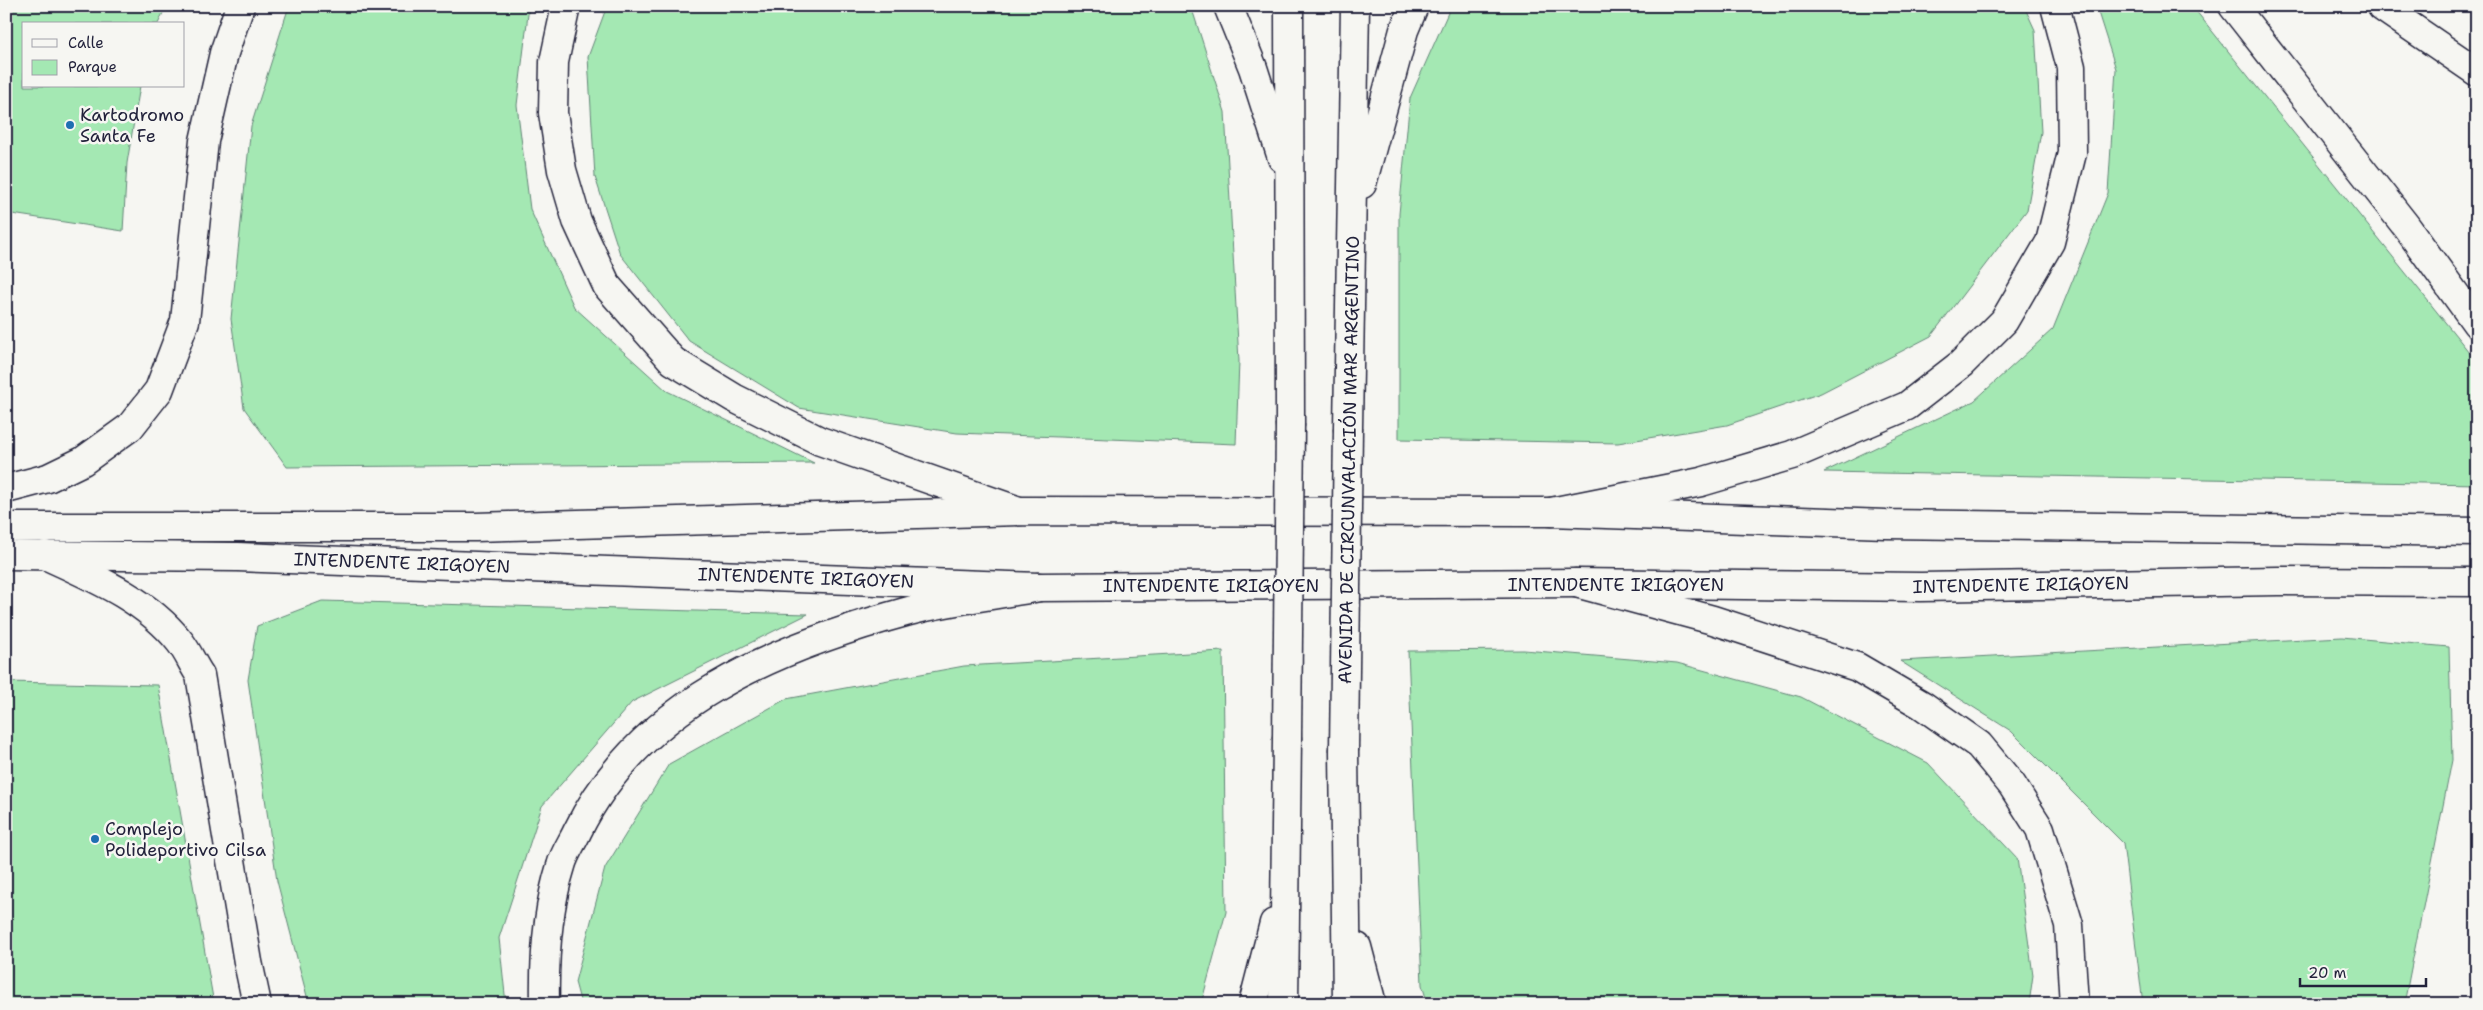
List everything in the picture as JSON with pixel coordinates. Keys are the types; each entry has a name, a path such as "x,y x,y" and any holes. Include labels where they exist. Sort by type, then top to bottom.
{"main road":[{"path":"6,489 48,478 83,461 130,427 159,390 185,321 204,141 224,53 240,6"},
{"path":"566,6 554,62 553,113 562,170 577,221 607,286 673,361 734,398 820,441 1019,511"},
{"path":"1228,6 1253,68 1290,181"},
{"path":"1284,1004 1290,424 1289,6"},
{"name":"AVENIDA DE CIRCUNVALACIÓN MAR ARGENTINO","path":"1347,914 1344,751 1355,6"},
{"path":"1352,222 1404,30 1414,6"},
{"path":"1551,512 1701,482 1792,455 1907,406 1961,364 2004,321 2050,242 2072,153 2071,67 2055,6"},
{"path":"2233,6 2406,226 2477,324"},
{"path":"2382,7 2477,72"},
{"name":"INTENDENTE IRIGOYEN","path":"6,527 476,527 1019,511 1551,512 1886,524 2477,532"},
{"path":"45,554 110,586 151,614 180,642 200,675 246,952 257,1004"},
{"name":"INTENDENTE IRIGOYEN","path":"6,555 258,558 1038,587 1576,584 1921,587 2278,581 2477,582"},
{"path":"1576,584 1713,620 1857,667 1922,705 1979,745 2012,785 2040,829 2069,925 2074,1004"},
{"path":"545,1004 546,938 561,865 591,802 623,761 661,723 719,684 790,650 910,611 1038,587"},
{"path":"1254,1004 1284,883"},
{"path":"1347,914 1347,1004"},
{"path":"1347,914 1372,1004"}],"green space":[{"name":"Kartodromo Santa Fe","path":"6,6 166,6 159,22 22,22 22,88 140,88 127,163 123,231 12,214 6,236"},
{"path":"289,6 529,6 517,105 530,209 574,307 667,391 814,463 287,467 244,408 231,319 251,126"},
{"path":"607,6 1191,6 1225,112 1239,361 1236,444 957,433 799,408 689,341 620,254 595,177 588,57"},
{"path":"1451,6 2024,6 2035,30 2041,132 2027,210 1931,336 1821,393 1727,425 1618,443 1399,439 1399,214 1410,98"},
{"path":"2096,6 2192,6 2477,362 2477,484 1824,472 1974,401 2053,329 2108,193 2116,69"},
{"path":"322,601 808,614 632,702 542,806 499,938 506,1004 309,1004 277,881 248,680 257,626"},
{"path":"2342,637 2449,647 2452,760 2404,1004 2143,1004 2123,843 2011,731 1900,661"},
{"path":"1524,650 1677,663 1801,697 1928,763 2017,858 2033,975 2029,1004 1428,1004 1422,985 1408,651"},
{"path":"1223,651 1226,912 1201,1004 581,1004 575,982 605,868 669,764 786,699 964,666"},
{"name":"Complejo Polideportivo Cilsa","path":"6,682 158,685 214,1004 6,1004"}],"place":[{"name":"Kartodromo Santa Fe","path":"70,125"},
{"name":"Complejo Polideportivo Cilsa","path":"95,839"}]}
